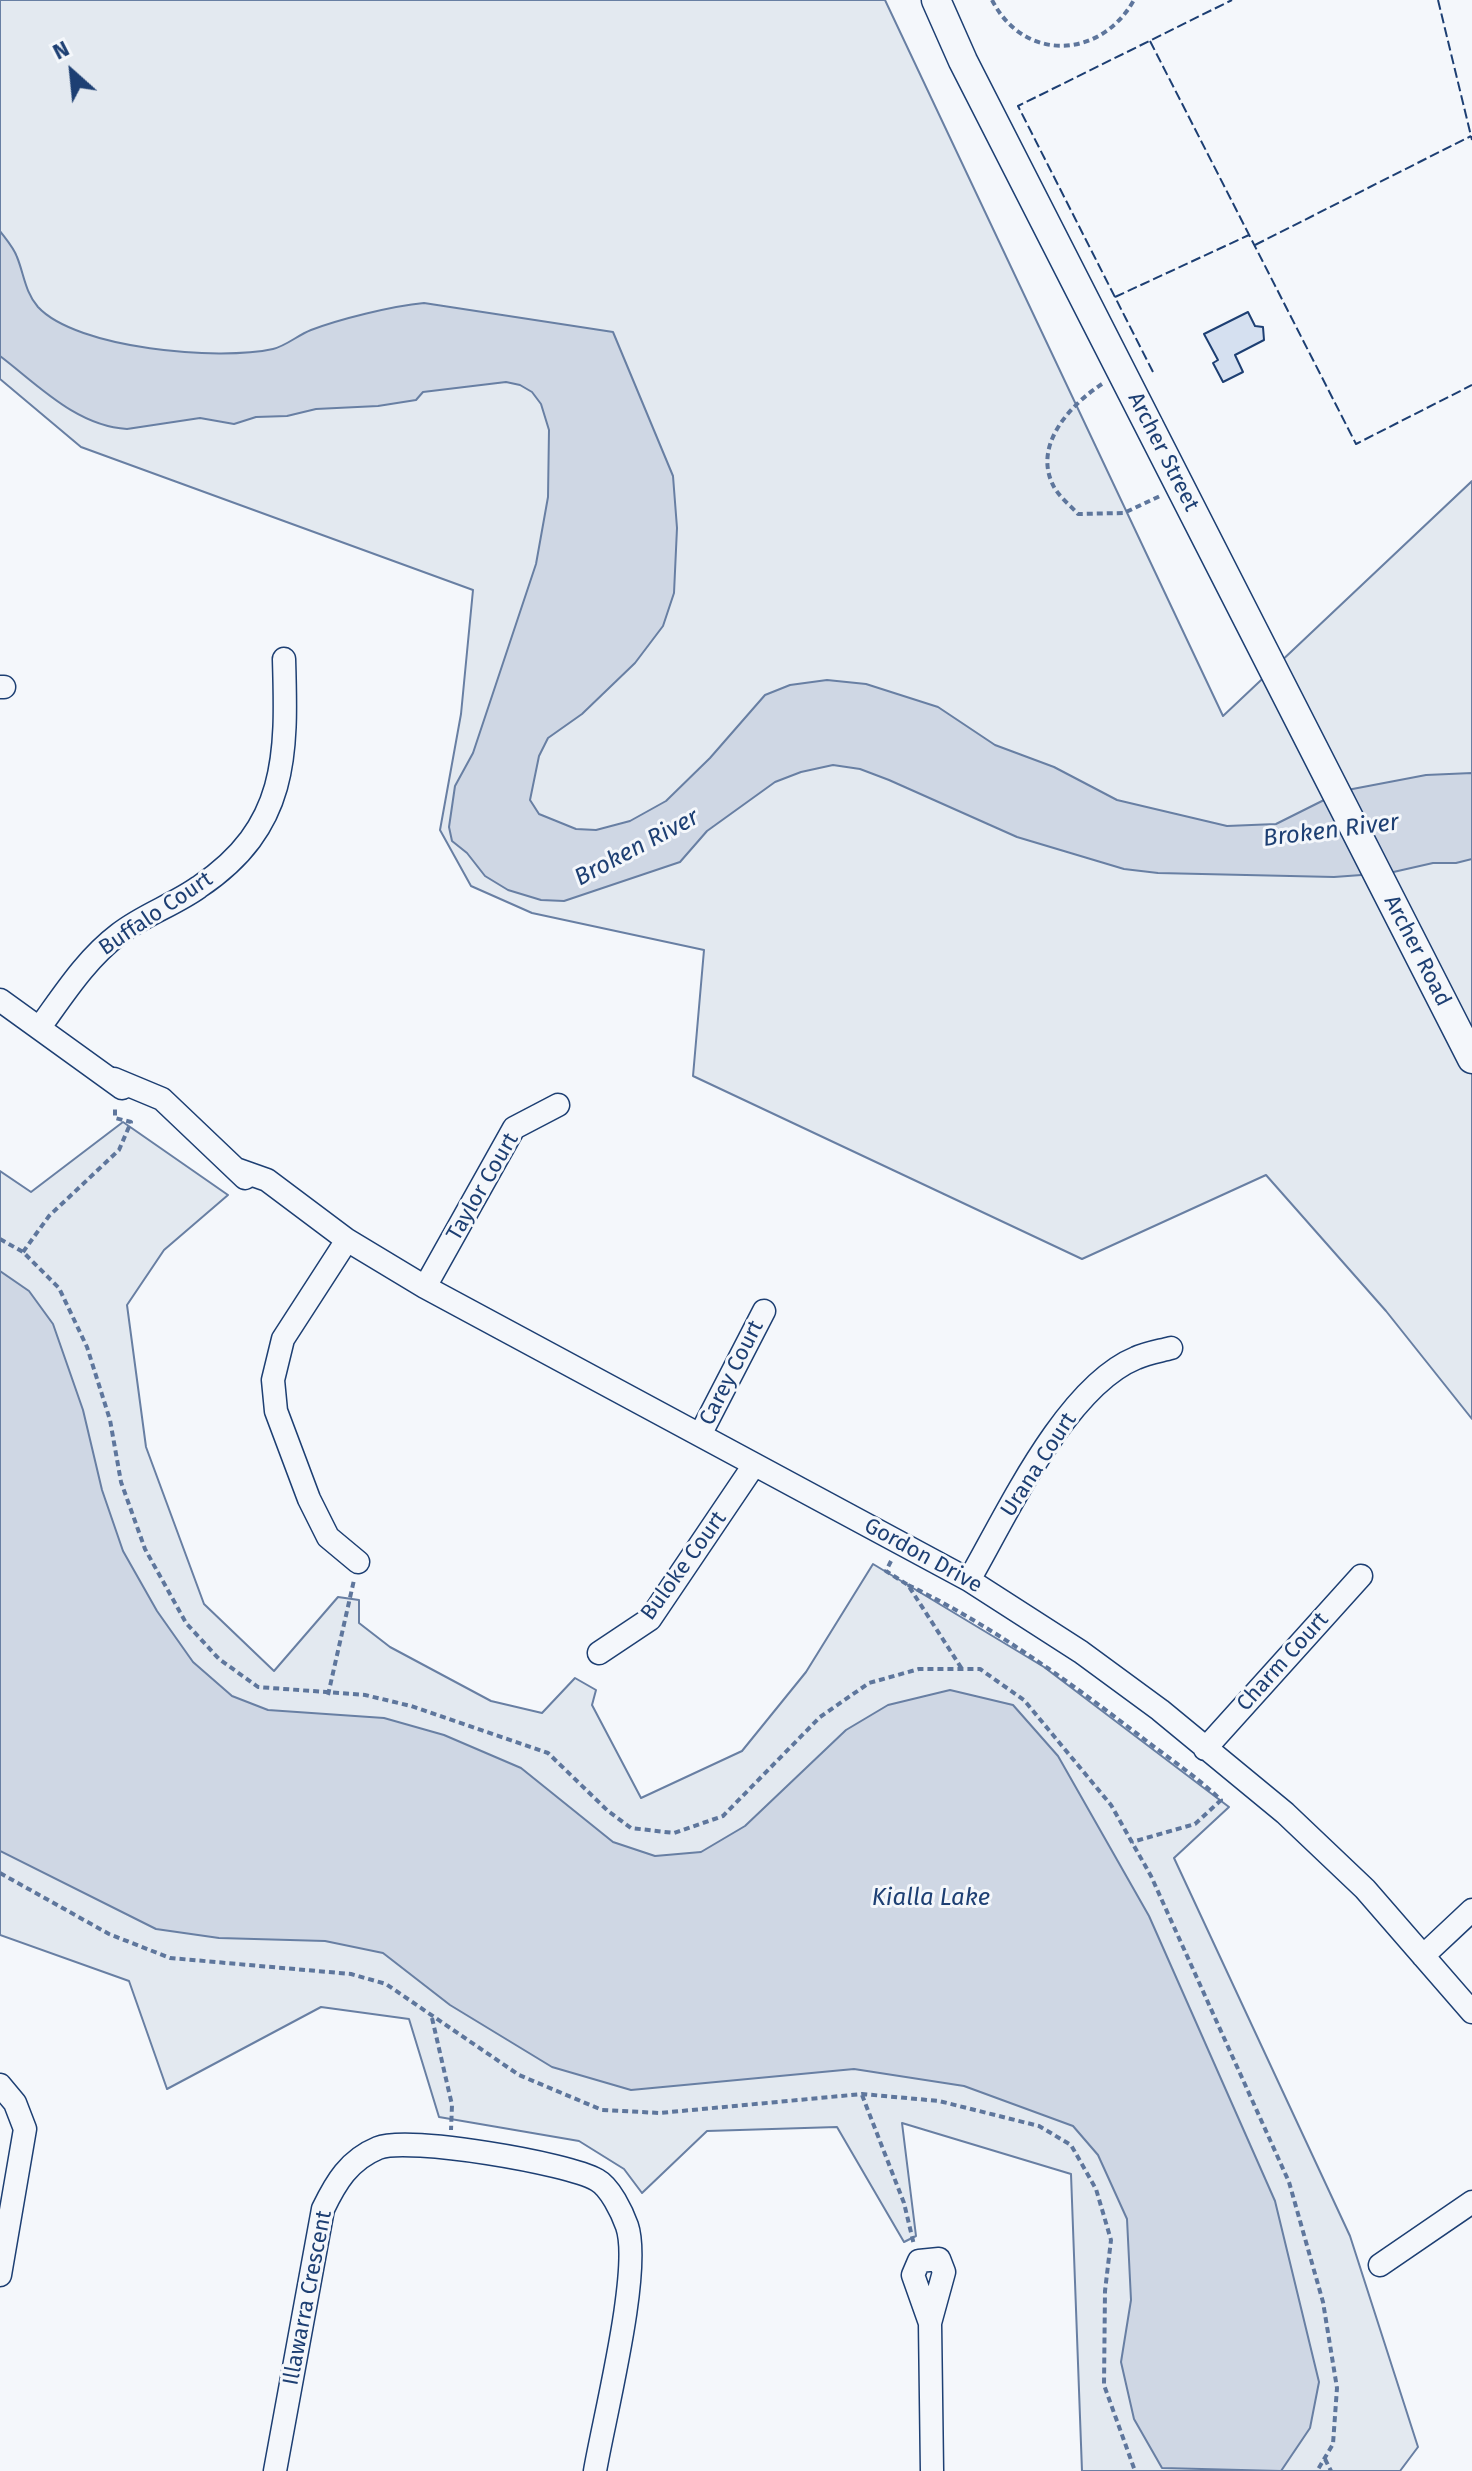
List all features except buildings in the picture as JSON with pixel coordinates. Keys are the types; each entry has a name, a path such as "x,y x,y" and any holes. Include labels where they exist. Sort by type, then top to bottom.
{"main road":[{"name":"Archer Street","path":"921,0 963,61"},
{"name":"Archer Street","path":"936,0 963,61 1362,843"},
{"name":"Archer Road","path":"1362,843 1472,1059"}],"street":[{"name":"Buffalo Court","path":"40,1027 90,960 122,932 200,887 227,866 253,835 271,806 281,775 286,730 284,659"},
{"name":"Gordon Drive","path":"0,1000 114,1079 162,1099 236,1169 267,1180 347,1240 425,1287 969,1580 1099,1665 1285,1813 1365,1889 1472,2012"},
{"name":"Taylor Court","path":"425,1287 514,1128 558,1105"},
{"path":"347,1240 283,1339 273,1380 276,1411 309,1499 328,1537 358,1562"},
{"name":"Carey Court","path":"700,1435 764,1311"},
{"name":"Urana Court","path":"969,1580 1059,1427 1092,1389 1134,1359 1171,1348"},
{"name":"Buloke Court","path":"599,1653 650,1619 754,1465"},
{"name":"Charm Court","path":"1205,1749 1361,1576"},
{"path":"1423,1956 1472,1910"},
{"path":"0,2085 15,2103 25,2129 0,2275"},
{"name":"Illawarra Crescent","path":"275,2471 323,2209 337,2180 358,2158 381,2147 409,2143 572,2168 601,2182 627,2226 632,2262 595,2471"},
{"path":"1380,2265 1472,2202"},
{"path":"914,2267 915,2283 930,2323 932,2471"}],"path":[{"path":"992,0 1008,25 1021,34 1055,46 1079,44 1108,34 1134,0"},
{"path":"1123,375 1099,385 1071,409 1063,421 1047,446 1052,484 1078,514 1124,513 1180,487"},
{"path":"23,1252 49,1216 119,1150 131,1122 115,1118 114,1079"},
{"path":"0,1239 23,1252 59,1288 87,1347 110,1420 121,1482 145,1549 186,1623 219,1659 258,1687 328,1695 365,1695 411,1706 548,1753 608,1811 631,1828 674,1833 723,1816 820,1717 869,1683 919,1669 980,1669 1024,1700 1111,1805 1151,1876 1289,2182 1323,2302 1337,2388 1333,2444 1317,2471"},
{"path":"902,1543 886,1571 1014,1646 1202,1781 1221,1800 1195,1824 1132,1842"},
{"path":"328,1695 358,1562"},
{"path":"908,1585 962,1669"},
{"path":"0,1873 109,1934 170,1958 351,1974 386,1984 519,2075 602,2110 660,2113 862,2094 939,2101 1039,2126 1071,2145 1096,2189 1111,2240 1105,2291 1104,2385 1135,2471"},
{"path":"431,2015 452,2105 447,2149"},
{"path":"862,2094 911,2223 914,2267"},
{"path":"1325,2458 1331,2471"}],"shaded area":[{"path":"0,0 885,0 1223,716 1472,481 1472,1419 1386,1311 1266,1175 1082,1259 693,1076 704,950 532,913 471,886 440,830 461,714 473,590 81,447 0,379"},
{"name":"Kialla Lake","path":"123,1122 228,1195 164,1250 127,1305 146,1447 204,1604 274,1671 338,1597 359,1600 359,1623 390,1647 491,1701 542,1713 575,1678 596,1690 592,1705 641,1798 742,1751 806,1672 873,1564 1044,1667 1229,1807 1174,1858 1350,2236 1418,2447 1400,2471 1082,2471 1071,2174 902,2123 916,2236 904,2242 837,2127 707,2131 642,2193 624,2169 579,2141 439,2117 409,2019 321,2007 167,2089 129,1981 0,1935 0,1171 31,1192"}],"water":[{"name":"Broken River","path":"0,231 16,254 27,289 38,307 57,321 84,333 150,348 219,353 273,349 311,330 336,322 424,303 613,332 673,476 677,528 674,593 663,626 635,663 582,714 548,738 539,756 530,800 539,814 576,829 596,830 630,821 666,801 710,758 765,695 790,685 827,680 866,684 938,707 995,745 1054,767 1117,800 1227,826 1276,824 1342,791 1426,775 1472,773 1472,859 1433,863 1389,873 1334,877 1158,873 1124,869 1017,837 889,780 860,769 833,765 775,782 707,831 680,862 564,901 541,900 508,890 485,876 467,853 452,841 449,827 455,786 473,753 536,564 548,497 549,430 541,404 532,392 506,382 423,392 416,400 378,406 316,409 287,416 256,417 234,424 200,418 127,429 108,426 58,402 0,356"},
{"name":"Kialla Lake","path":"0,1271 29,1291 53,1324 83,1410 102,1490 123,1551 157,1611 193,1662 232,1696 268,1710 384,1718 444,1735 521,1768 613,1842 655,1856 701,1852 745,1826 846,1730 888,1705 950,1690 1013,1705 1058,1756 1149,1916 1275,2201 1319,2382 1310,2428 1281,2471 1162,2468 1134,2419 1121,2362 1131,2300 1127,2219 1098,2155 1073,2126 964,2086 854,2069 631,2090 552,2067 450,2005 383,1953 325,1941 219,1938 156,1929 0,1851"}],"fence":[{"path":"1153,372 1018,106 1232,0"},
{"path":"1438,0 1472,140"},
{"path":"1150,41 1356,444 1472,385"},
{"path":"1255,245 1471,136"},
{"path":"1115,297 1249,235"}]}
